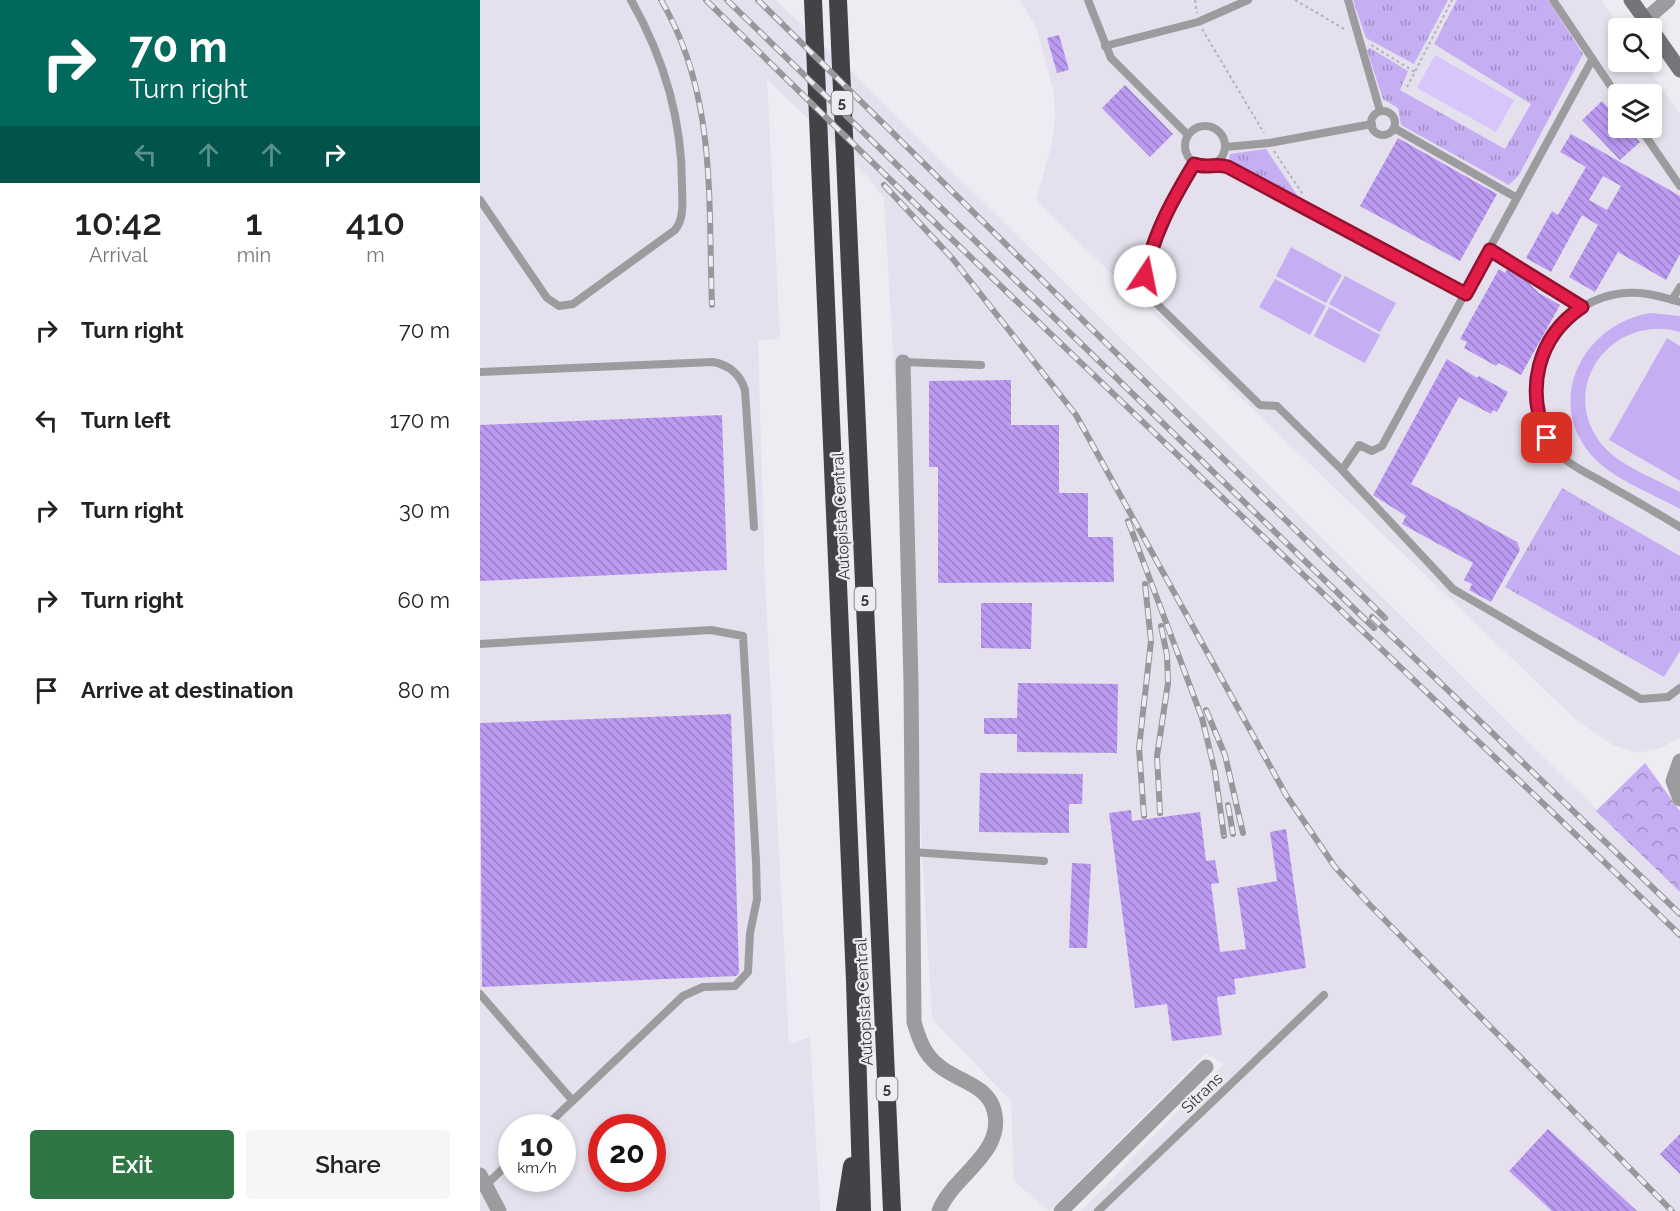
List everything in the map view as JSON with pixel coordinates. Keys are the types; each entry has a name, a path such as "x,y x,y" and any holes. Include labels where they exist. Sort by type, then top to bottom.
{"highway":[{"name":"Autopista Central","path":"838,0 892,1211"},
{"name":"Autopista Central","path":"813,5 855,969 862,1211"},
{"path":"845,1211 858,1129"}],"main road":[{"path":"1631,0 1643,18"},
{"path":"1662,44 1680,70"}],"street":[{"path":"1655,18 1668,0"},
{"path":"903,362 913,1008 918,1036 927,1054 940,1067 986,1095 994,1107 996,1121 987,1149 951,1191 939,1211"},
{"path":"1680,761 1673,781 1680,799"},
{"path":"1061,1211 1206,1067"},
{"path":"483,1180 499,1211"}],"lane":[{"path":"480,200 547,298 559,306 573,304 675,230 682,214 682,156 675,110 658,55 632,0"},
{"path":"1088,0 1111,58 1188,135"},
{"path":"1105,46 1198,22 1248,0"},
{"path":"1348,0 1380,111"},
{"path":"1553,0 1609,84"},
{"path":"1342,470 1359,445 1372,451 1382,446 1593,60"},
{"path":"1380,111 1388,111 1394,116 1394,128 1389,134 1381,135 1371,124 1373,116 1380,111"},
{"path":"1226,147 1269,143 1371,124"},
{"path":"1209,126 1222,135 1226,147 1224,154 1216,164 1210,166 1194,164 1186,153 1185,141 1194,129 1209,126"},
{"path":"1394,128 1517,198"},
{"path":"1647,138 1680,186"},
{"path":"1194,164 1174,197 1150,248 1145,276 1152,299 1260,405 1278,406 1342,470 1453,589 1641,699 1668,697 1680,688"},
{"path":"1216,164 1466,294"},
{"path":"1490,250 1582,307"},
{"path":"1680,287 1676,301 1646,293 1626,293 1606,296 1582,307 1559,326 1540,361 1536,400 1542,426 1563,459 1680,527"},
{"path":"480,372 713,362 726,365 736,373 745,390 754,527"},
{"path":"903,362 981,365"},
{"path":"480,645 711,630 743,636 757,899 750,933 748,972 735,986 703,987 683,996 558,1114"},
{"path":"912,852 1044,861"},
{"path":"480,994 572,1100"},
{"name":"Sitrans","path":"1098,1211 1324,995"},
{"path":"483,1180 498,1170"}],"path":[{"path":"1195,0 1198,22 1269,143 1315,214"},
{"path":"1407,87 1452,0"}],"shaded area":[{"path":"480,0 776,0 866,86 1680,892 1680,1211 1081,1211 1224,1064 1206,1053 1049,1211 1014,1181 1011,1101 932,1019 884,198 870,179 767,79 780,339 758,340 765,580 789,1044 810,1037 820,1211 480,1211"},
{"path":"1020,0 1601,0 1614,18 1608,18 1608,72 1651,72 1659,84 1608,84 1608,138 1662,138 1662,88 1680,114 1680,737 1663,747 1638,753 1613,745 1575,719 1036,201 1052,143 1055,119 1054,93 1036,27"},
{"path":"1435,55 1514,100 1496,132 1417,88"}],"green space":[{"path":"1353,0 1448,0 1414,64 1366,38"},
{"path":"1457,0 1548,0 1583,54 1519,175 1509,185 1401,125 1398,108 1383,99 1367,50 1370,48 1408,71 1400,90 1505,149 1531,104 1434,44"},
{"path":"1266,149 1301,201 1229,160 1230,154"},
{"path":"1291,247 1342,275 1326,303 1276,276"},
{"path":"1345,276 1396,303 1380,332 1329,304"},
{"path":"1275,279 1326,306 1310,335 1259,307"},
{"path":"1329,307 1380,335 1365,363 1314,336"},
{"path":"1650,313 1680,316 1680,332 1656,329 1634,333 1615,343 1600,358 1589,376 1585,397 1588,419 1599,441 1607,450 1636,470 1680,492 1680,509 1625,481 1604,467 1580,439 1572,416 1571,393 1576,371 1588,351 1604,333 1625,321"},
{"path":"1667,338 1680,346 1680,481 1609,440"},
{"path":"1562,488 1680,556 1680,651 1664,677 1505,587"},
{"path":"1645,763 1680,811 1680,892 1596,811"}],"building":[{"path":"1059,35 1069,70 1057,73 1047,38"},
{"path":"1125,85 1173,134 1150,157 1102,108"},
{"path":"1602,101 1608,108 1608,138 1636,138 1640,142 1620,160 1582,120"},
{"path":"1571,134 1680,196 1680,254 1666,280 1618,252 1595,292 1569,277 1598,225 1582,215 1551,272 1526,258 1552,211 1558,215 1586,167 1560,152","holes":["1603,176 1621,186 1607,210 1589,200"]},
{"path":"1398,138 1497,194 1460,261 1360,206"},
{"path":"1508,268 1539,293 1560,305 1521,375 1499,363 1496,366 1464,348 1467,342 1460,339 1499,269 1505,273"},
{"path":"1447,359 1477,378 1479,376 1508,392 1497,412 1493,410 1491,414 1459,397 1411,484 1517,542 1520,550 1491,602 1469,590 1472,584 1464,580 1473,563 1402,524 1406,516 1373,495"},
{"path":"1011,380 1011,425 1059,425 1059,493 1088,493 1088,537 1113,537 1114,582 938,583 938,467 929,467 929,381"},
{"path":"722,415 727,570 480,581 480,425"},
{"path":"981,603 1032,603 1031,649 981,648"},
{"path":"1018,683 1118,684 1117,753 1017,752 1017,734 984,734 984,718 1017,718"},
{"path":"731,714 739,973 736,976 482,987 480,723"},
{"path":"980,773 1083,774 1082,804 1069,804 1069,833 979,832"},
{"path":"1131,810 1132,821 1200,812 1206,861 1215,860 1219,883 1211,884 1220,952 1246,949 1237,888 1277,881 1270,832 1286,829 1306,968 1234,979 1236,994 1217,997 1222,1035 1172,1041 1167,1004 1135,1008 1109,813"},
{"path":"1072,863 1091,864 1087,948 1069,948"},
{"path":"1548,1129 1637,1211 1552,1211 1509,1171"},
{"path":"1680,1134 1680,1174 1660,1154"}],"railway":[{"path":"661,0 679,36 692,73 701,110 709,187 712,305"},
{"path":"706,0 948,235 1680,935"},
{"path":"727,0 1374,628"},
{"path":"758,0 1385,618"},
{"path":"884,185 952,258 1076,415 1286,795 1335,867 1672,1211"},
{"path":"1128,521 1202,718 1215,772 1224,836"},
{"path":"1144,816 1139,748 1151,641 1145,584"},
{"path":"1372,617 1680,914"},
{"path":"1160,813 1157,756 1168,683 1167,655 1161,626"},
{"path":"1206,710 1225,755 1243,833"},
{"path":"1228,805 1233,834"}],"route":[{"path":"1145,276 1150,248 1174,197 1194,164 1200,166 1216,164 1228,167 1466,294 1490,250 1582,307 1559,326 1545,348 1540,361 1535,387 1536,400 1547,438"}]}
